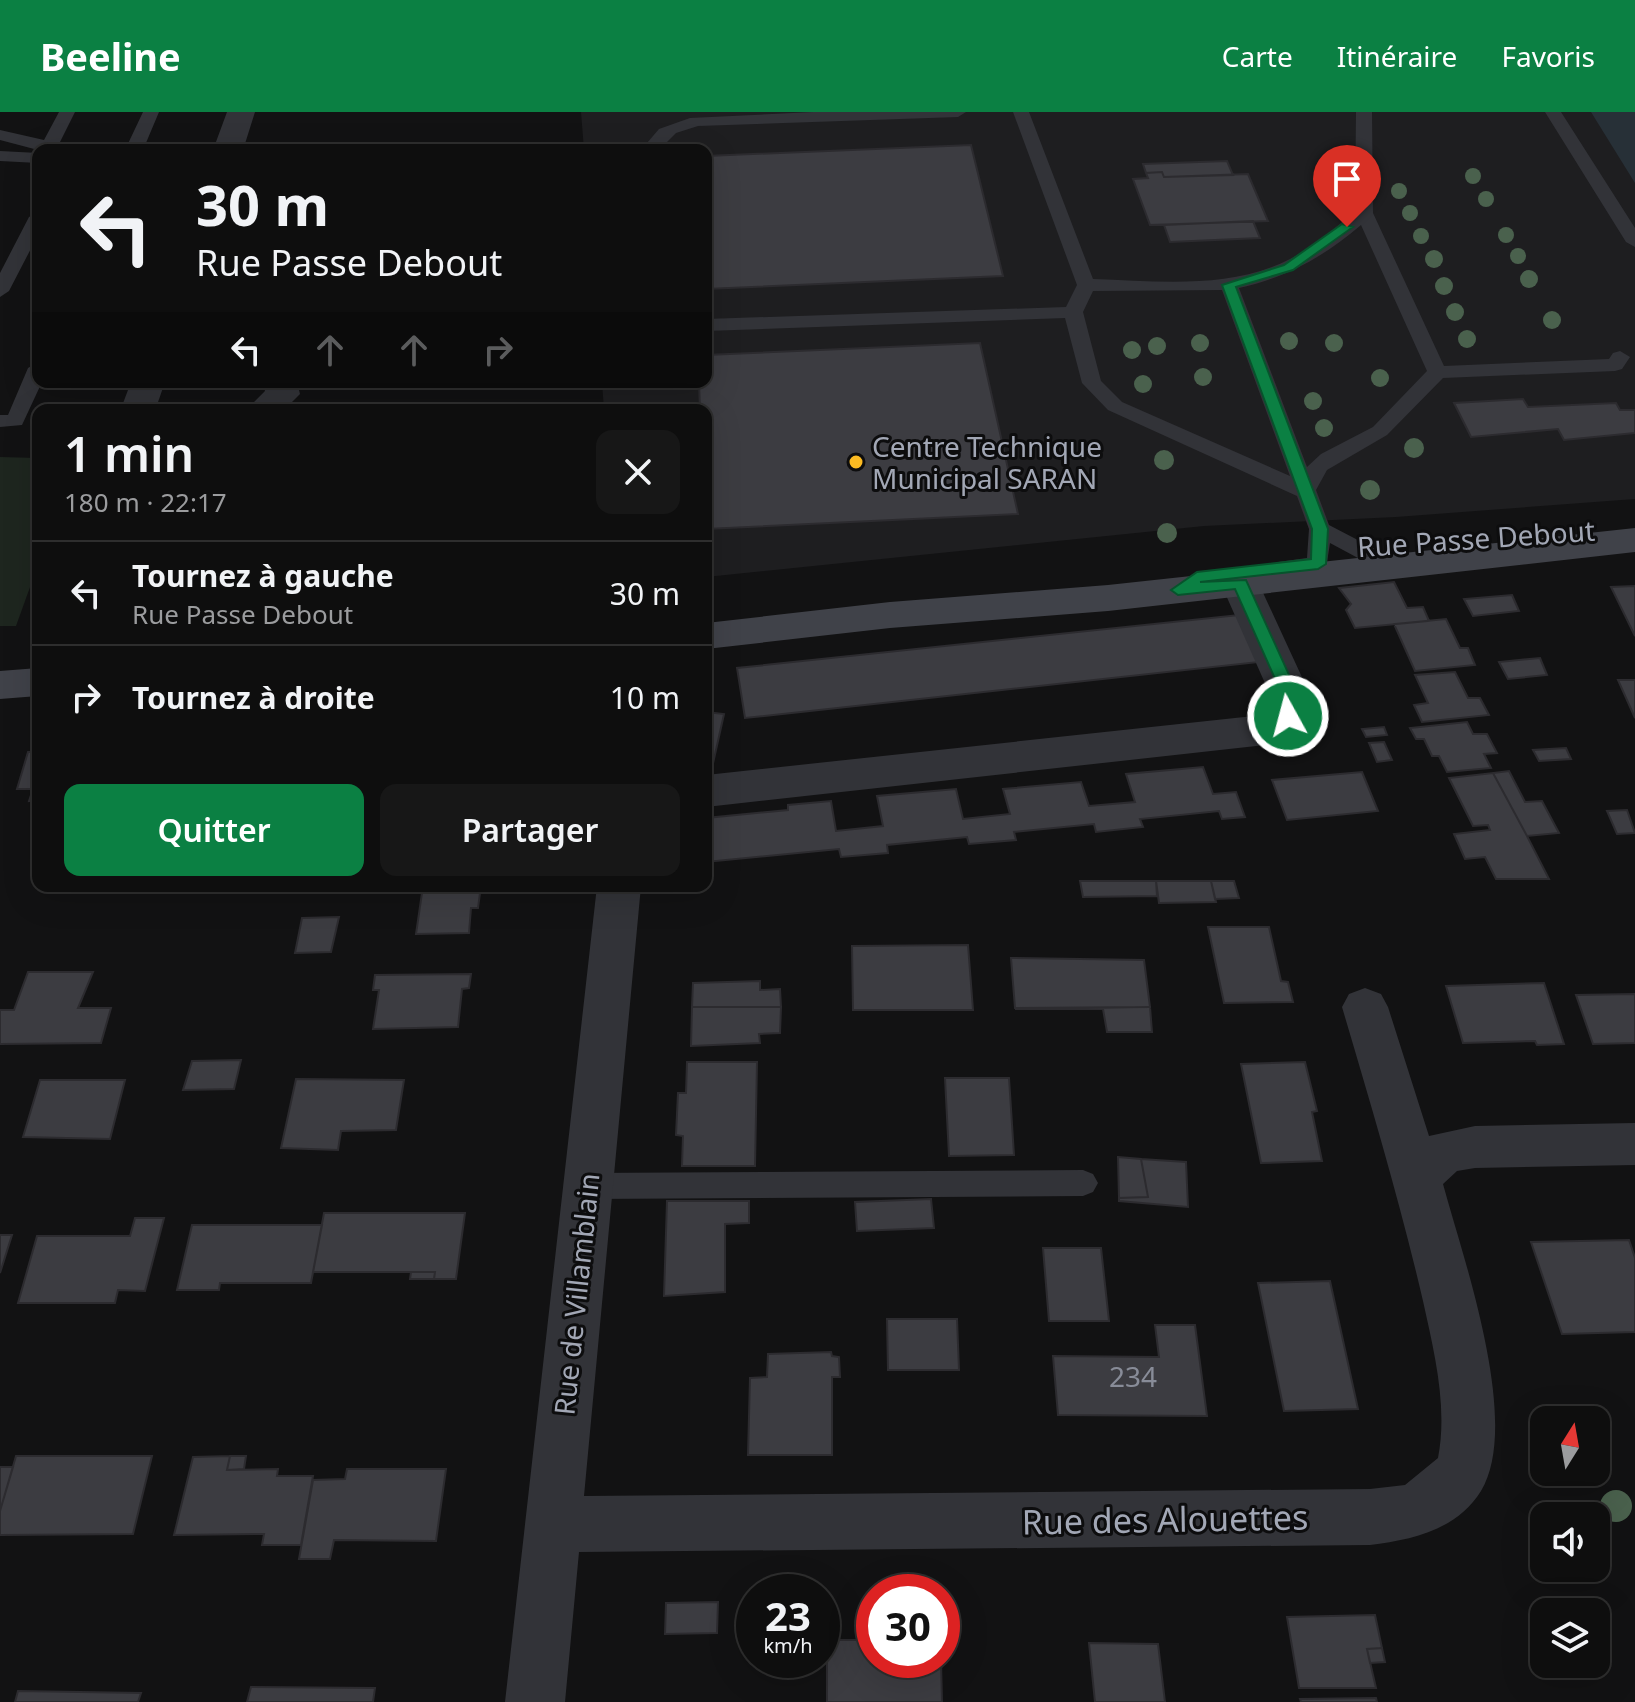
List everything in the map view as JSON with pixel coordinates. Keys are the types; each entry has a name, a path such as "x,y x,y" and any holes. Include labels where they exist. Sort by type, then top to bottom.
{"main road":[{"name":"Rue Passe Debout","path":"890,615 1181,563 1330,542 1516,530 1635,529"},
{"name":"Rue Passe Debout","path":"712,635 890,615 1240,584 1635,540"},
{"path":"0,685 32,682"}],"street":[{"path":"230,144 241,112"},
{"path":"270,404 283,394 282,388"},
{"path":"712,790 1274,729 1288,716 1292,699 1240,584"},
{"name":"Rue de Villamblain","path":"535,1702 618,892"},
{"name":"Rue des Alouettes","path":"552,1524 1370,1517 1413,1511 1445,1490 1463,1469 1470,1435 1465,1378 1417,1177 1365,1007"},
{"path":"1417,1177 1444,1152 1475,1147 1635,1144"}],"lane":[{"path":"52,144 67,112"},
{"path":"137,144 151,112"},
{"path":"654,144 659,136 676,125 698,121 958,112"},
{"path":"1021,112 1086,285 1073,312 1092,383 1115,406 1305,491"},
{"path":"1364,112 1364,213 1437,372"},
{"path":"1553,112 1635,242"},
{"path":"0,135 32,145"},
{"path":"0,156 32,153"},
{"path":"1086,285 1229,285 1289,267 1364,213"},
{"path":"0,291 32,229"},
{"path":"1229,285 1305,491 1330,542 1392,567"},
{"path":"712,325 1073,312"},
{"path":"1305,491 1312,472 1322,461 1378,434 1437,372 1615,365 1620,357"},
{"path":"0,421 15,421 32,382"},
{"path":"1178,590 1197,578 1318,564 1330,542"},
{"path":"587,1186 1083,1183"}],"shaded area":[{"path":"581,112 1635,112 1635,499 1396,517 1204,526 712,576 712,404 604,404 602,388 712,388 712,144 584,144"},
{"path":"1591,112 1635,112 1635,183"},
{"path":"0,457 32,458 32,582 16,626 0,626"}],"building":[{"path":"971,145 1003,276 712,289 712,156"},
{"path":"1227,161 1233,175 1164,177 1162,172 1146,173 1143,164"},
{"path":"1162,172 1164,177 1248,174 1268,221 1150,225 1133,179 1148,178 1146,173"},
{"path":"1253,221 1260,238 1170,242 1164,225"},
{"name":"Centre Technique Municipal SARAN","path":"980,343 1018,514 712,529 712,404 700,404 699,388 712,388 712,355"},
{"path":"1523,399 1528,407 1616,403 1620,410 1635,410 1635,433 1564,440 1558,429 1471,437 1454,403"},
{"path":"1394,582 1407,608 1423,607 1429,621 1355,628 1346,610 1351,604 1339,588"},
{"path":"1635,586 1635,636 1611,587"},
{"path":"1512,595 1519,611 1473,616 1464,599"},
{"path":"1239,615 1259,662 745,718 737,668"},
{"path":"1446,619 1460,648 1468,648 1475,665 1415,671 1394,624"},
{"path":"1540,658 1547,675 1508,679 1499,662"},
{"path":"1455,672 1468,698 1480,698 1489,715 1422,722 1414,705 1428,703 1415,675"},
{"path":"1618,680 1635,680 1635,718"},
{"path":"712,713 724,714 712,768"},
{"path":"1467,722 1473,734 1487,734 1497,753 1484,754 1491,768 1447,772 1439,756 1432,756 1424,739 1416,739 1410,728"},
{"path":"1384,727 1387,735 1366,737 1362,729"},
{"path":"1384,742 1392,760 1377,762 1369,743"},
{"path":"1566,748 1571,759 1539,761 1533,750"},
{"path":"28,752 32,752 32,789 17,789"},
{"path":"1203,767 1213,794 1236,792 1245,817 1222,819 1219,811 1140,819 1143,827 1096,832 1094,824 1014,832 1016,840 969,844 967,837 887,845 888,853 841,857 839,849 712,861 712,817 788,810 788,805 831,801 836,831 883,826 877,796 956,789 963,819 1010,814 1003,789 1081,782 1089,806 1135,802 1126,774"},
{"path":"1509,771 1525,802 1542,801 1559,833 1527,836 1493,773"},
{"path":"1362,772 1378,811 1287,820 1272,780"},
{"path":"1493,773 1549,879 1496,879 1485,857 1465,859 1454,834 1490,830 1488,825 1473,826 1449,778"},
{"path":"1627,810 1635,833 1617,834 1607,811"},
{"path":"1080,881 1156,881 1157,896 1083,897"},
{"path":"1156,881 1211,881 1216,902 1159,903"},
{"path":"1211,881 1234,881 1239,898 1215,899"},
{"path":"422,892 480,892 478,908 471,908 469,933 416,934"},
{"path":"339,917 331,952 295,953 302,918"},
{"path":"1208,927 1269,927 1281,981 1288,982 1293,1002 1224,1003"},
{"path":"968,945 973,1010 853,1010 852,946"},
{"path":"1011,958 1144,960 1150,1007 1015,1008"},
{"path":"28,972 93,972 78,1008 111,1008 101,1043 0,1044 0,1010 14,1010"},
{"path":"471,974 469,988 462,989 458,1027 373,1029 379,990 373,990 375,975"},
{"path":"760,981 760,990 780,989 781,1007 692,1007 693,983"},
{"path":"1544,983 1564,1044 1537,1045 1535,1041 1463,1043 1446,986"},
{"path":"1635,994 1635,1043 1593,1044 1576,995"},
{"path":"692,1007 781,1007 780,1033 759,1034 760,1043 691,1046"},
{"path":"1150,1007 1152,1032 1107,1032 1103,1009 1015,1009"},
{"path":"241,1060 234,1089 183,1090 192,1061"},
{"path":"687,1062 757,1062 755,1166 682,1166 683,1136 676,1135 678,1093 686,1093"},
{"path":"1305,1062 1317,1111 1312,1112 1322,1161 1261,1163 1241,1064"},
{"path":"945,1078 1009,1078 1014,1155 949,1156"},
{"path":"296,1079 404,1080 396,1130 341,1131 338,1150 281,1148"},
{"path":"40,1080 125,1080 110,1139 23,1137"},
{"path":"1118,1157 1141,1159 1148,1197 1119,1198"},
{"path":"1141,1159 1186,1162 1188,1207 1119,1201 1119,1198 1148,1197"},
{"path":"931,1199 934,1228 857,1231 855,1202"},
{"path":"667,1201 749,1201 749,1223 725,1224 725,1292 664,1296"},
{"path":"324,1213 465,1213 456,1279 434,1279 435,1272 313,1272"},
{"path":"135,1218 164,1218 145,1291 118,1290 115,1303 18,1303 37,1236 130,1236"},
{"path":"192,1225 322,1225 311,1283 220,1283 219,1290 177,1290"},
{"path":"0,1235 12,1235 0,1273"},
{"path":"1629,1240 1635,1258 1635,1332 1562,1334 1531,1242"},
{"path":"1043,1248 1101,1248 1109,1321 1049,1321"},
{"path":"411,1272 435,1272 434,1279 410,1279"},
{"path":"1330,1281 1358,1409 1284,1411 1258,1283"},
{"path":"887,1319 957,1319 959,1370 888,1370"},
{"path":"1155,1325 1195,1325 1207,1416 1058,1415 1053,1356 1159,1357"},
{"path":"831,1352 832,1356 839,1357 840,1377 832,1377 832,1455 748,1455 750,1378 767,1377 768,1354"},
{"path":"16,1456 152,1456 133,1534 0,1535 0,1511"},
{"path":"230,1456 227,1470 278,1469 277,1476 313,1476 301,1545 262,1545 264,1534 174,1535 193,1457"},
{"path":"230,1456 246,1456 244,1469 227,1470"},
{"path":"0,1467 13,1467 0,1511"},
{"path":"347,1469 446,1469 436,1541 334,1540 330,1559 299,1559 313,1480 345,1479"},
{"path":"718,1602 717,1633 665,1634 666,1603"},
{"path":"1375,1615 1382,1648 1367,1649 1376,1688 1299,1688 1287,1617"},
{"path":"840,1640 856,1640 856,1678 941,1678 942,1702 827,1702 827,1678 840,1678"},
{"path":"1089,1643 1158,1644 1165,1702 1095,1702"},
{"path":"1382,1648 1385,1662 1370,1663 1367,1649"},
{"path":"251,1687 375,1688 373,1702 247,1702"},
{"path":"18,1691 141,1693 138,1702 15,1702"},
{"path":"1376,1698 1377,1702 1301,1702 1300,1699"}],"place":[{"name":"Centre Technique Municipal SARAN","path":"856,462"}],"route":[{"path":"1288,716 1292,699 1240,584 1178,590 1197,578 1318,564 1320,529 1229,285 1289,267 1347,227"}]}
